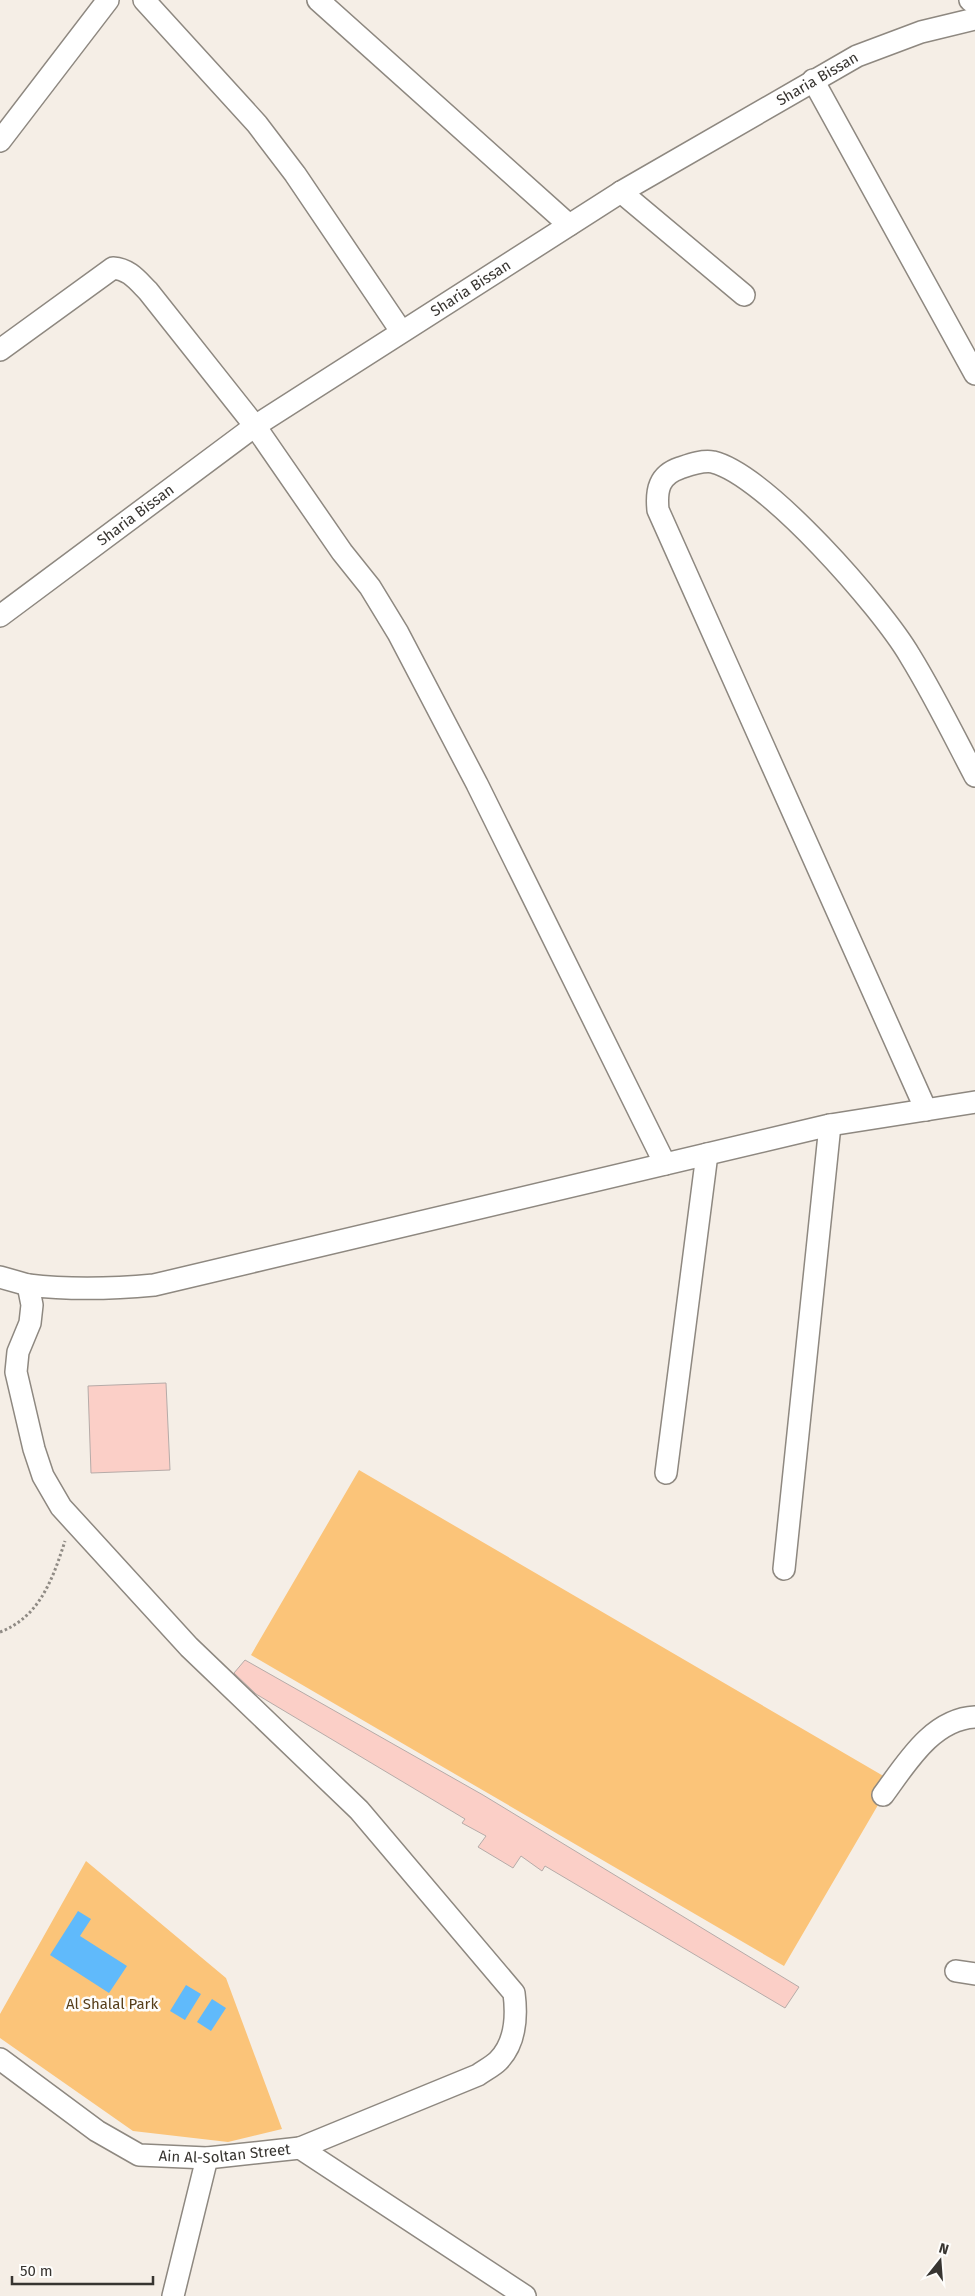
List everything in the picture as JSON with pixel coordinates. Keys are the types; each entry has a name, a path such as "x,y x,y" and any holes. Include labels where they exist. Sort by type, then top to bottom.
{"street":[{"path":"0,141 108,0"},
{"path":"144,0 257,124 295,174 401,331"},
{"path":"318,0 569,225"},
{"path":"970,0 975,4"},
{"name":"Sharia Bissan","path":"0,616 255,426 621,192 857,56 922,32 975,19"},
{"path":"813,80 975,374"},
{"path":"621,192 744,295"},
{"path":"0,350 113,268 122,268 148,291 255,426 342,552 370,587 398,632 477,784 665,1164"},
{"path":"926,1110 658,510 656,494 660,480 675,470 693,463 712,462 733,471 768,496 857,585 910,654 975,776"},
{"path":"0,1277 28,1285 55,1288 113,1289 154,1285 830,1125 975,1102"},
{"path":"784,1569 830,1125"},
{"path":"666,1474 708,1154"},
{"path":"28,1285 32,1305 30,1323 18,1352 16,1372 34,1449 43,1476 61,1507 189,1647 359,1810 514,1993 517,2016 509,2045 498,2061 478,2075 300,2148"},
{"path":"883,1795 920,1745 940,1730 964,1717 975,1717"},
{"name":"Ain Al-Soltan Street","path":"0,2059 97,2131 139,2155 207,2158 300,2148 525,2296"},
{"path":"173,2296 207,2158"}],"path":[{"path":"0,1632 22,1619 37,1604 52,1579 72,1519"}],"green space":[{"path":"359,1470 892,1781 784,1966 251,1655"},
{"name":"Al Shalal Park","path":"86,1861 226,1978 282,2129 228,2142 133,2131 0,2038 0,2014"}],"water":[{"path":"78,1911 91,1919 80,1936 127,1966 109,1993 50,1955"},
{"path":"186,1985 201,1994 185,2020 170,2011"},
{"path":"212,1999 226,2008 211,2031 197,2022"}],"building":[{"path":"166,1383 170,1470 91,1473 88,1386"},
{"path":"245,1660 483,1795 799,1987 785,2008 545,1866 542,1871 521,1856 513,1868 478,1847 486,1836 462,1823 465,1819 256,1694 234,1673"}]}
